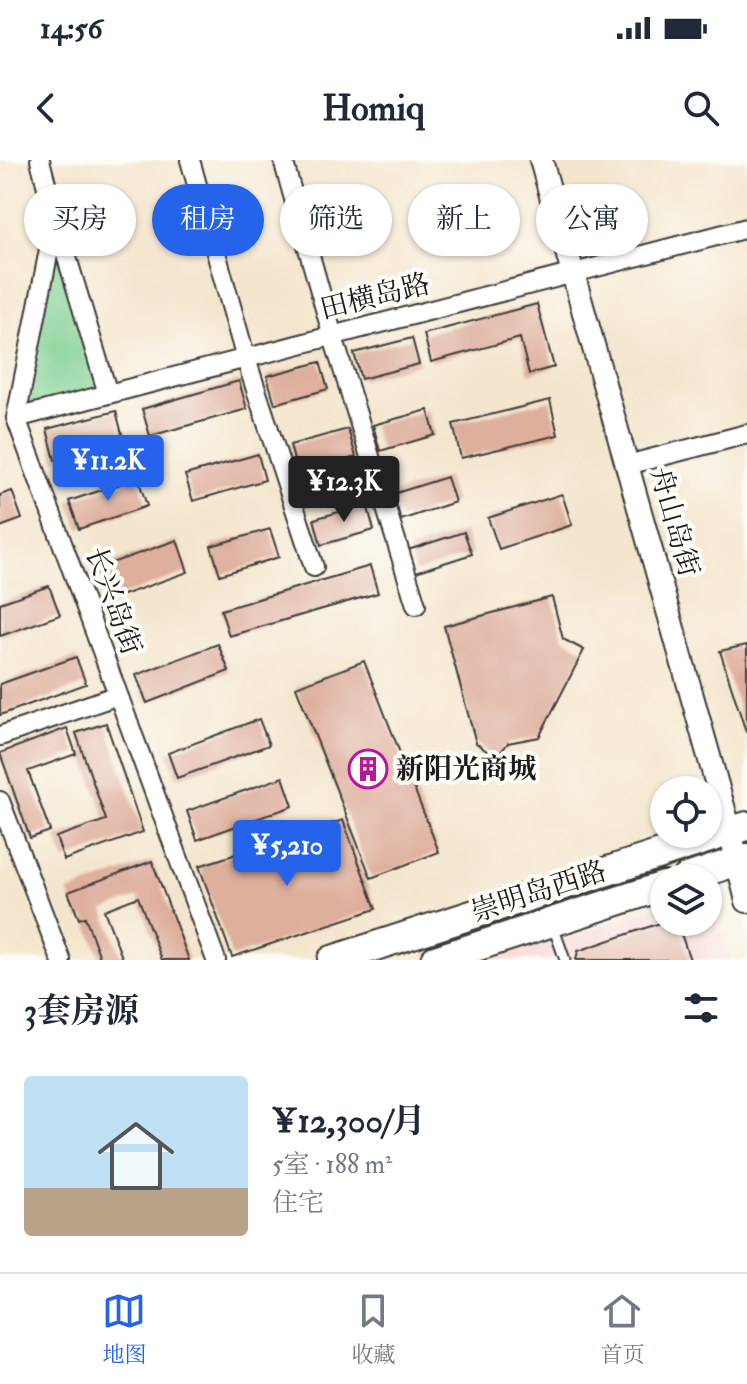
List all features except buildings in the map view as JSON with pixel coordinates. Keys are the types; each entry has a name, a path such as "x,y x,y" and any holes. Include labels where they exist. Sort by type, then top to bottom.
{"main road":[{"name":"崇明岛西路","path":"332,960 739,828"},
{"path":"722,867 742,860"},
{"name":"崇明岛西路","path":"435,960 650,890"}],"street":[{"path":"40,160 46,184"},
{"path":"190,160 246,359 314,567"},
{"path":"283,160 333,337 416,605"},
{"name":"舟山岛街","path":"541,160 627,465 739,828 747,901"},
{"name":"田横岛路","path":"16,418 747,228"},
{"path":"16,418 48,256"},
{"path":"66,256 108,394"},
{"name":"长兴岛街","path":"16,418 216,960"},
{"path":"627,465 747,434"},
{"path":"0,736 118,695"},
{"path":"0,801 61,960"}],"lane":[{"path":"552,922 565,960"}],"shaded area":[{"path":"650,910 650,936 722,934 730,960 492,960"}],"green space":[{"path":"55,256 58,256 100,388 24,409"}],"place":[{"name":"新阳光商城","path":"368,769"}]}
